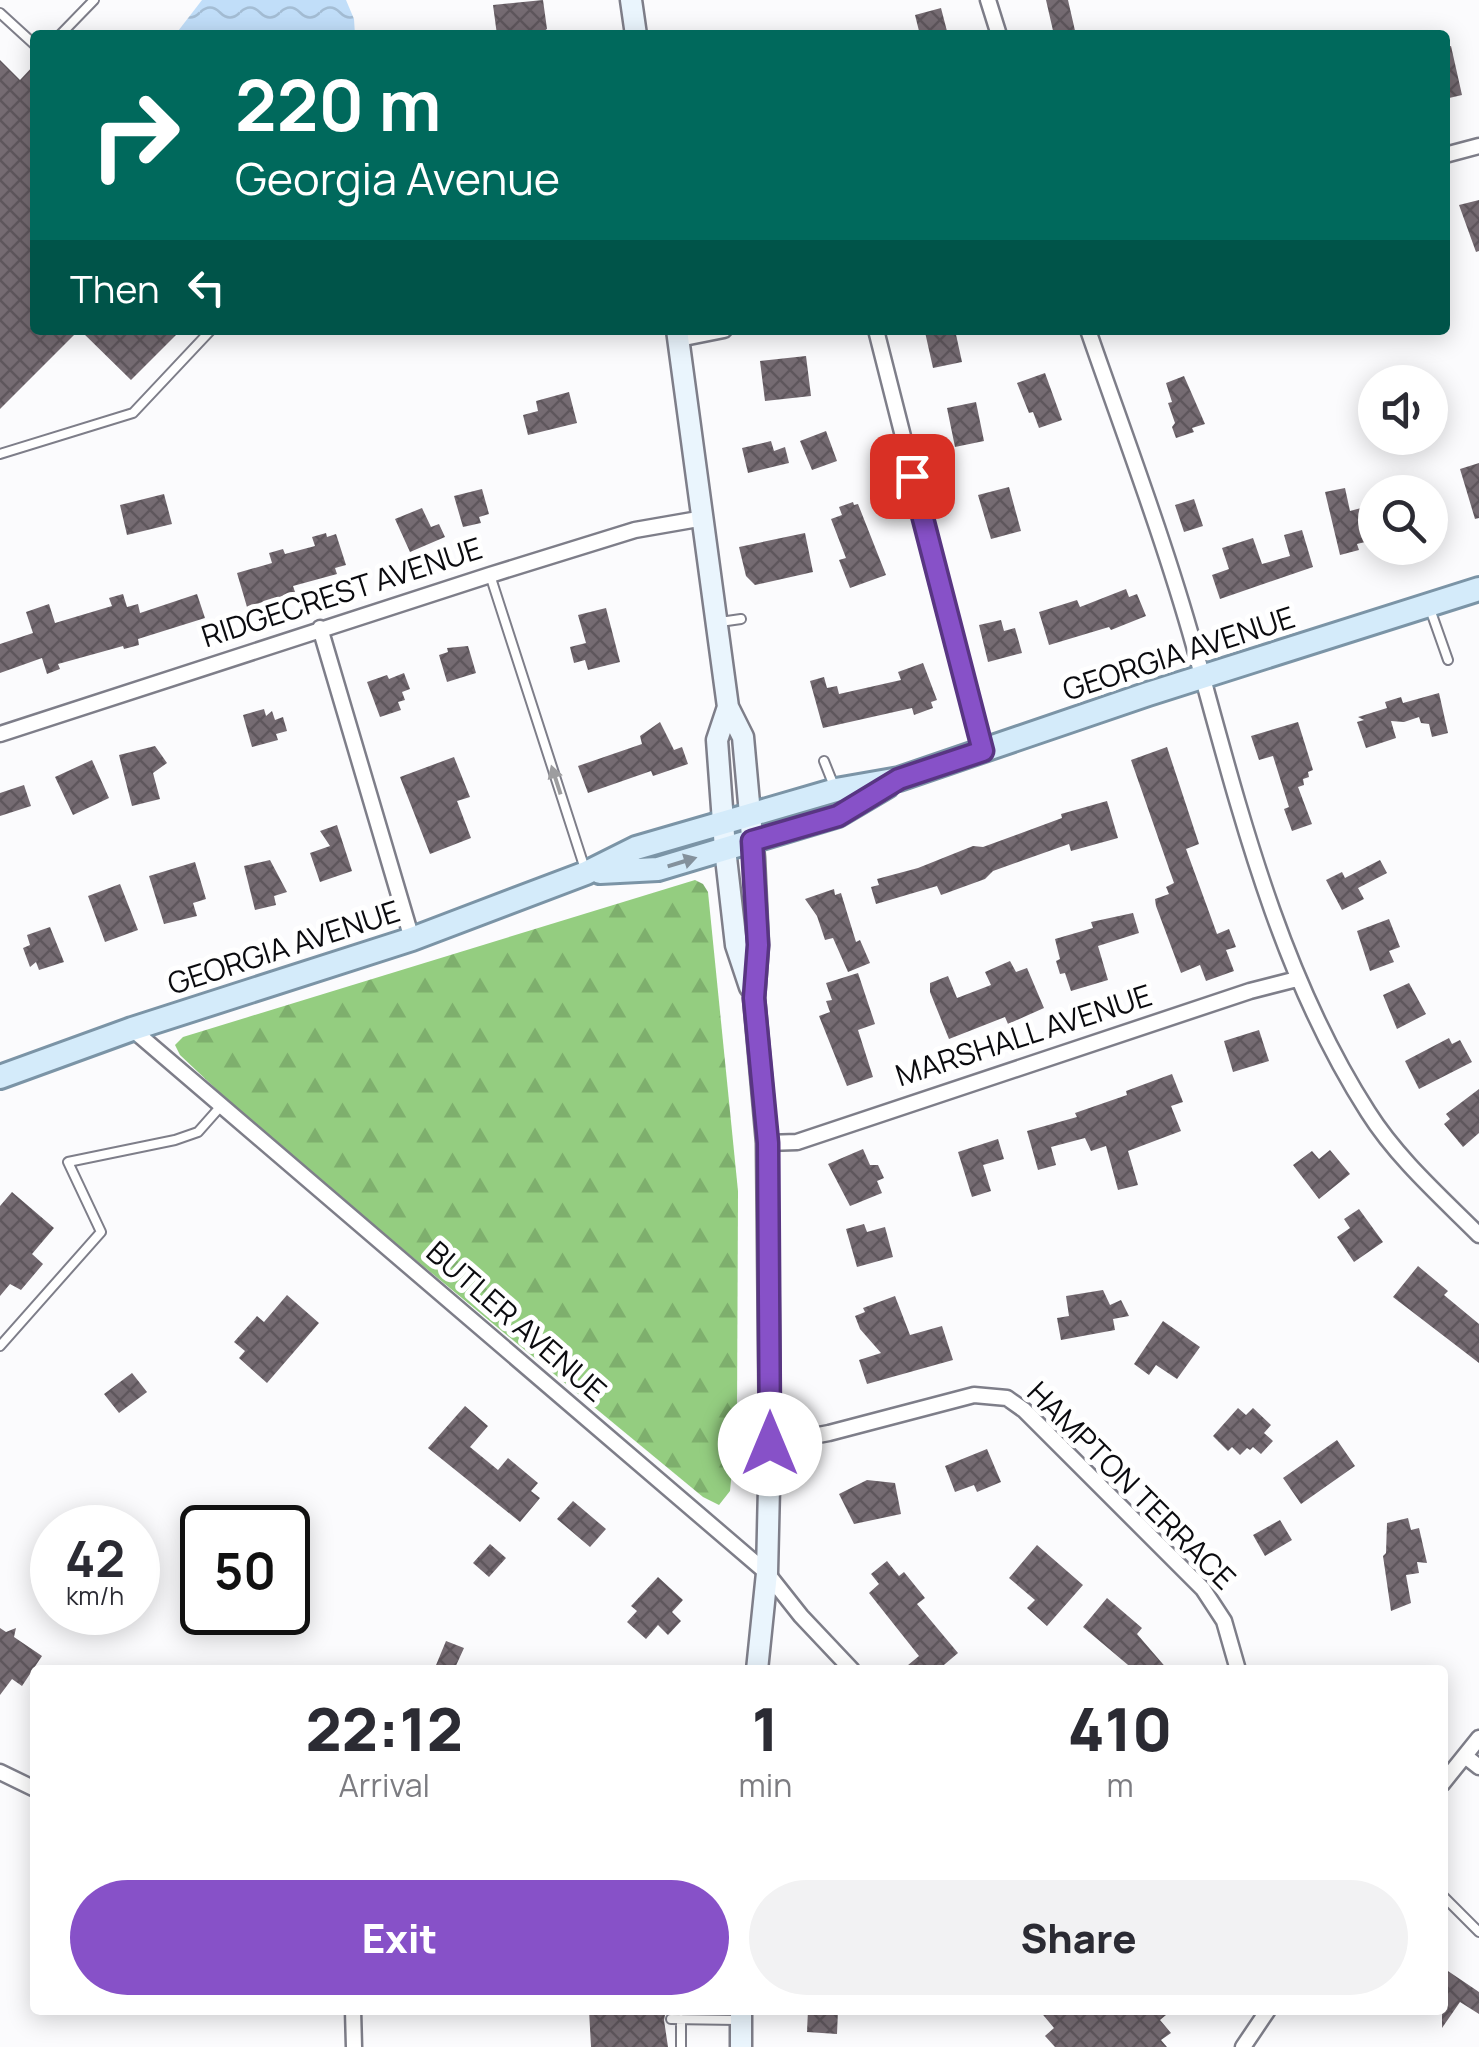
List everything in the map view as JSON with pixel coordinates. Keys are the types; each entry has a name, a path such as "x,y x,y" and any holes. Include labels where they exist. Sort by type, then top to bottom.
{"main road":[{"path":"631,0 635,30"},
{"path":"678,335 728,707 743,738 752,841 758,945 754,998 768,1143 770,1444 766,1573 757,1665"},
{"name":"GEORGIA AVENUE","path":"0,1077 132,1029 412,939 586,873 636,848 836,790 899,779 1479,589"},
{"path":"728,707 717,740 725,849 736,944 754,998"},
{"name":"GEORGIA AVENUE","path":"586,873 658,869 838,816 899,779"},
{"path":"741,2015 741,2047"}],"street":[{"path":"988,0 997,30"},
{"path":"1450,153 1479,146"},
{"path":"877,335 983,751"},
{"path":"1090,335 1187,626 1298,979 1369,1113 1419,1174 1479,1235"},
{"name":"RIDGECREST AVENUE","path":"0,734 320,628 636,530 704,518"},
{"path":"320,628 412,939"},
{"name":"MARSHALL AVENUE","path":"768,1143 796,1142 1250,991 1298,979"},
{"name":"BUTLER AVENUE","path":"132,1029 766,1573 847,1665"},
{"name":"HAMPTON TERRACE","path":"770,1444 829,1433 974,1395 1007,1398 1024,1410 1203,1589 1224,1621 1237,1665"},
{"path":"1448,1777 1479,1738"},
{"path":"1465,1756 1479,1767"},
{"path":"0,1772 30,1787"},
{"path":"353,2015 354,2047"},
{"path":"1244,2047 1265,2015"}],"lane":[{"path":"65,30 94,0"},
{"path":"0,13 30,41"},
{"path":"0,454 132,413 206,335"},
{"path":"490,575 586,873"},
{"path":"1429,605 1448,660"},
{"path":"716,623 741,619"},
{"path":"824,762 836,790"},
{"path":"0,1346 101,1232 68,1162 198,1132 221,1106"},
{"path":"1448,1901 1479,1932"},
{"path":"681,2047 676,2019 741,2015"}],"green space":[{"path":"695,880 708,892 738,1191 737,1417 730,1491 719,1505 703,1497 268,1138 180,1055 175,1045 183,1037"}],"water":[{"path":"202,0 346,0 355,30 179,30"}],"building":[{"path":"543,0 547,29 496,30 493,5"},
{"path":"1046,0 1068,0 1075,30 1053,30"},
{"path":"941,8 947,30 919,30 915,15"},
{"path":"1450,46 1462,95 1450,98"},
{"path":"0,60 20,80 30,69 30,335 74,335 0,409"},
{"path":"1479,200 1479,251 1476,252 1459,205"},
{"path":"85,335 176,335 131,380"},
{"path":"926,335 956,335 962,362 933,368"},
{"path":"806,356 811,396 765,401 760,361"},
{"path":"1045,373 1062,420 1039,428 1017,383"},
{"path":"1184,376 1205,424 1176,438 1166,383"},
{"path":"569,392 577,423 528,435 523,415 538,411 536,401"},
{"path":"976,402 984,441 955,447 947,408"},
{"path":"826,431 837,461 812,470 800,441"},
{"path":"771,441 774,451 785,447 789,463 748,473 742,448"},
{"path":"1479,463 1479,518 1475,519 1460,469"},
{"path":"1009,487 1021,531 991,539 978,495"},
{"path":"1345,488 1350,511 1358,509 1358,550 1340,555 1325,492"},
{"path":"482,489 489,514 479,517 481,523 463,527 454,496"},
{"path":"164,494 172,524 127,535 120,505"},
{"path":"1194,499 1203,526 1184,532 1175,505"},
{"path":"858,504 886,575 850,588 839,560 846,558 831,519 842,515 839,507"},
{"path":"422,508 431,527 439,524 445,537 410,552 395,519"},
{"path":"1302,530 1313,567 1220,599 1212,575 1229,569 1222,548 1253,538 1262,564 1290,556 1284,535"},
{"path":"326,533 327,537 336,534 346,565 335,568 337,574 293,586 295,592 247,607 237,573 272,563 269,553 283,549 285,554 315,546 312,537"},
{"path":"805,533 813,572 755,585 746,576 739,547"},
{"path":"1126,589 1129,597 1137,594 1146,616 1111,630 1109,627 1049,645 1039,612 1077,600 1080,607"},
{"path":"123,594 127,607 138,604 140,613 197,594 205,618 138,639 139,645 58,664 60,669 47,674 42,658 0,673 0,644 33,633 26,612 49,604 55,623 112,606 109,598"},
{"path":"606,608 620,662 588,670 585,660 574,663 570,647 586,643 578,615"},
{"path":"1001,620 1004,631 1015,628 1022,653 988,662 979,625"},
{"path":"468,646 476,673 447,682 439,655 448,652 447,648"},
{"path":"923,663 937,700 931,702 933,708 914,715 912,708 823,728 810,681 824,677 827,688 837,686 839,694 901,680 898,672"},
{"path":"404,673 410,689 402,692 405,700 398,702 401,710 380,717 367,682"},
{"path":"1439,693 1448,733 1432,737 1429,724 1421,723 1419,717 1391,721 1396,738 1366,748 1357,722 1364,720 1358,717 1387,708 1385,702 1401,697 1403,703"},
{"path":"264,709 266,716 272,711 275,720 283,717 287,731 276,734 278,740 252,747 243,715"},
{"path":"660,722 674,750 682,747 688,764 653,776 651,771 588,793 578,766 642,744 640,736"},
{"path":"1298,722 1313,770 1303,779 1304,785 1298,787 1312,824 1292,831 1273,756 1259,760 1251,736"},
{"path":"155,746 167,763 153,773 160,799 132,806 119,755"},
{"path":"1167,747 1199,844 1186,849 1217,934 1229,929 1236,947 1226,950 1234,971 1206,981 1200,965 1181,973 1156,906 1155,899 1169,894 1166,887 1174,883 1131,760"},
{"path":"454,757 470,797 457,801 471,838 430,854 400,777"},
{"path":"92,760 109,798 73,815 55,777"},
{"path":"24,785 31,806 0,816 0,793"},
{"path":"1107,801 1118,838 1071,851 1069,844 993,871 985,879 941,895 937,886 876,904 871,887 879,885 877,879 973,846 983,847 1062,818 1061,814"},
{"path":"337,825 352,871 320,882 310,853 330,846 320,831"},
{"path":"270,860 287,892 274,896 276,905 255,910 244,866"},
{"path":"1380,860 1387,873 1358,888 1364,899 1342,910 1326,880 1342,872 1345,878"},
{"path":"195,862 206,899 193,903 197,916 164,924 149,876"},
{"path":"120,884 138,930 105,942 88,896"},
{"path":"834,889 835,895 841,893 856,942 860,940 870,963 848,972 833,938 825,940 817,916 805,899"},
{"path":"1133,913 1139,933 1098,946 1108,980 1071,991 1056,961 1060,959 1055,939 1093,928 1091,922"},
{"path":"1389,919 1400,947 1389,951 1394,962 1370,971 1357,931"},
{"path":"50,927 64,962 39,970 36,962 30,967 23,948 30,945 27,935"},
{"path":"1010,961 1016,972 1027,968 1044,1008 1008,1024 1005,1017 949,1039 930,983 948,976 957,998 991,985 985,972"},
{"path":"858,973 875,1024 858,1030 873,1077 847,1086 819,1016 830,1012 826,1001 832,1000 826,983"},
{"path":"1409,983 1426,1014 1397,1029 1383,995"},
{"path":"1259,1030 1269,1061 1233,1072 1224,1041"},
{"path":"1449,1038 1452,1044 1460,1040 1472,1062 1419,1089 1405,1061"},
{"path":"1172,1074 1183,1102 1171,1106 1181,1131 1128,1151 1138,1185 1118,1190 1106,1146 1091,1151 1085,1138 1051,1147 1056,1165 1038,1170 1027,1131 1077,1117 1075,1113"},
{"path":"1479,1089 1479,1133 1463,1147 1444,1124 1450,1119 1446,1114"},
{"path":"998,1139 1004,1159 983,1165 991,1191 972,1197 958,1152"},
{"path":"863,1149 870,1165 878,1165 884,1178 877,1181 882,1193 850,1206 828,1164"},
{"path":"1330,1150 1350,1174 1319,1199 1293,1165 1312,1151 1319,1159"},
{"path":"12,1192 54,1228 32,1254 43,1264 21,1290 10,1284 0,1296 0,1206"},
{"path":"1359,1209 1383,1242 1354,1262 1337,1237 1350,1228 1344,1219"},
{"path":"864,1224 867,1232 885,1227 893,1257 857,1267 846,1229"},
{"path":"1418,1266 1448,1291 1444,1295 1479,1324 1479,1363 1393,1297"},
{"path":"1103,1290 1110,1305 1121,1300 1129,1316 1113,1319 1115,1330 1061,1340 1057,1318 1069,1316 1066,1296"},
{"path":"287,1295 319,1323 267,1383 239,1358 245,1351 234,1342 257,1316 264,1322"},
{"path":"895,1296 910,1335 942,1326 953,1360 867,1384 859,1360 881,1353 860,1329 855,1316 865,1312 863,1308"},
{"path":"1163,1321 1200,1347 1177,1379 1156,1365 1149,1375 1134,1364"},
{"path":"132,1373 147,1392 119,1413 104,1394"},
{"path":"465,1406 488,1426 470,1447 498,1470 508,1458 538,1483 531,1491 540,1498 520,1522 428,1448"},
{"path":"1238,1408 1246,1415 1253,1408 1271,1425 1264,1433 1273,1441 1261,1454 1253,1447 1240,1455 1232,1447 1228,1451 1213,1436"},
{"path":"1337,1440 1355,1466 1301,1504 1283,1478"},
{"path":"987,1449 1001,1482 977,1492 974,1485 955,1492 945,1466"},
{"path":"867,1480 895,1483 901,1514 854,1524 839,1494"},
{"path":"573,1501 606,1529 590,1547 557,1519"},
{"path":"1408,1518 1411,1530 1419,1528 1427,1563 1417,1562 1419,1573 1406,1575 1411,1603 1391,1611 1383,1556 1387,1523"},
{"path":"1280,1520 1292,1540 1265,1556 1253,1535"},
{"path":"490,1544 506,1558 489,1577 473,1563"},
{"path":"1037,1545 1083,1585 1047,1626 1027,1608 1035,1600 1009,1578"},
{"path":"887,1561 899,1576 904,1572 925,1598 917,1604 958,1653 944,1665 908,1665 919,1656 869,1593 879,1584 871,1574"},
{"path":"658,1577 683,1600 672,1612 681,1621 668,1635 658,1625 646,1639 627,1622 637,1611 631,1606"},
{"path":"1107,1598 1142,1628 1137,1634 1164,1665 1128,1665 1083,1627"},
{"path":"0,1628 6,1632 16,1628 14,1637 42,1656 36,1665 30,1665 30,1674 22,1686 12,1679 0,1695"},
{"path":"446,1641 464,1648 456,1665 436,1665"},
{"path":"1448,1971 1479,1992 1479,2014 1460,2002 1442,2028 1442,2015 1448,2015"},
{"path":"589,2015 665,2015 668,2047 591,2047"},
{"path":"808,2015 838,2015 837,2034 807,2032"},
{"path":"1043,2015 1166,2015 1160,2020 1171,2033 1161,2040 1167,2047 1055,2047 1045,2036 1054,2028"}],"route":[{"path":"770,1444 768,1143 754,998 758,945 752,841 838,816 899,779 983,751 912,476"}]}
